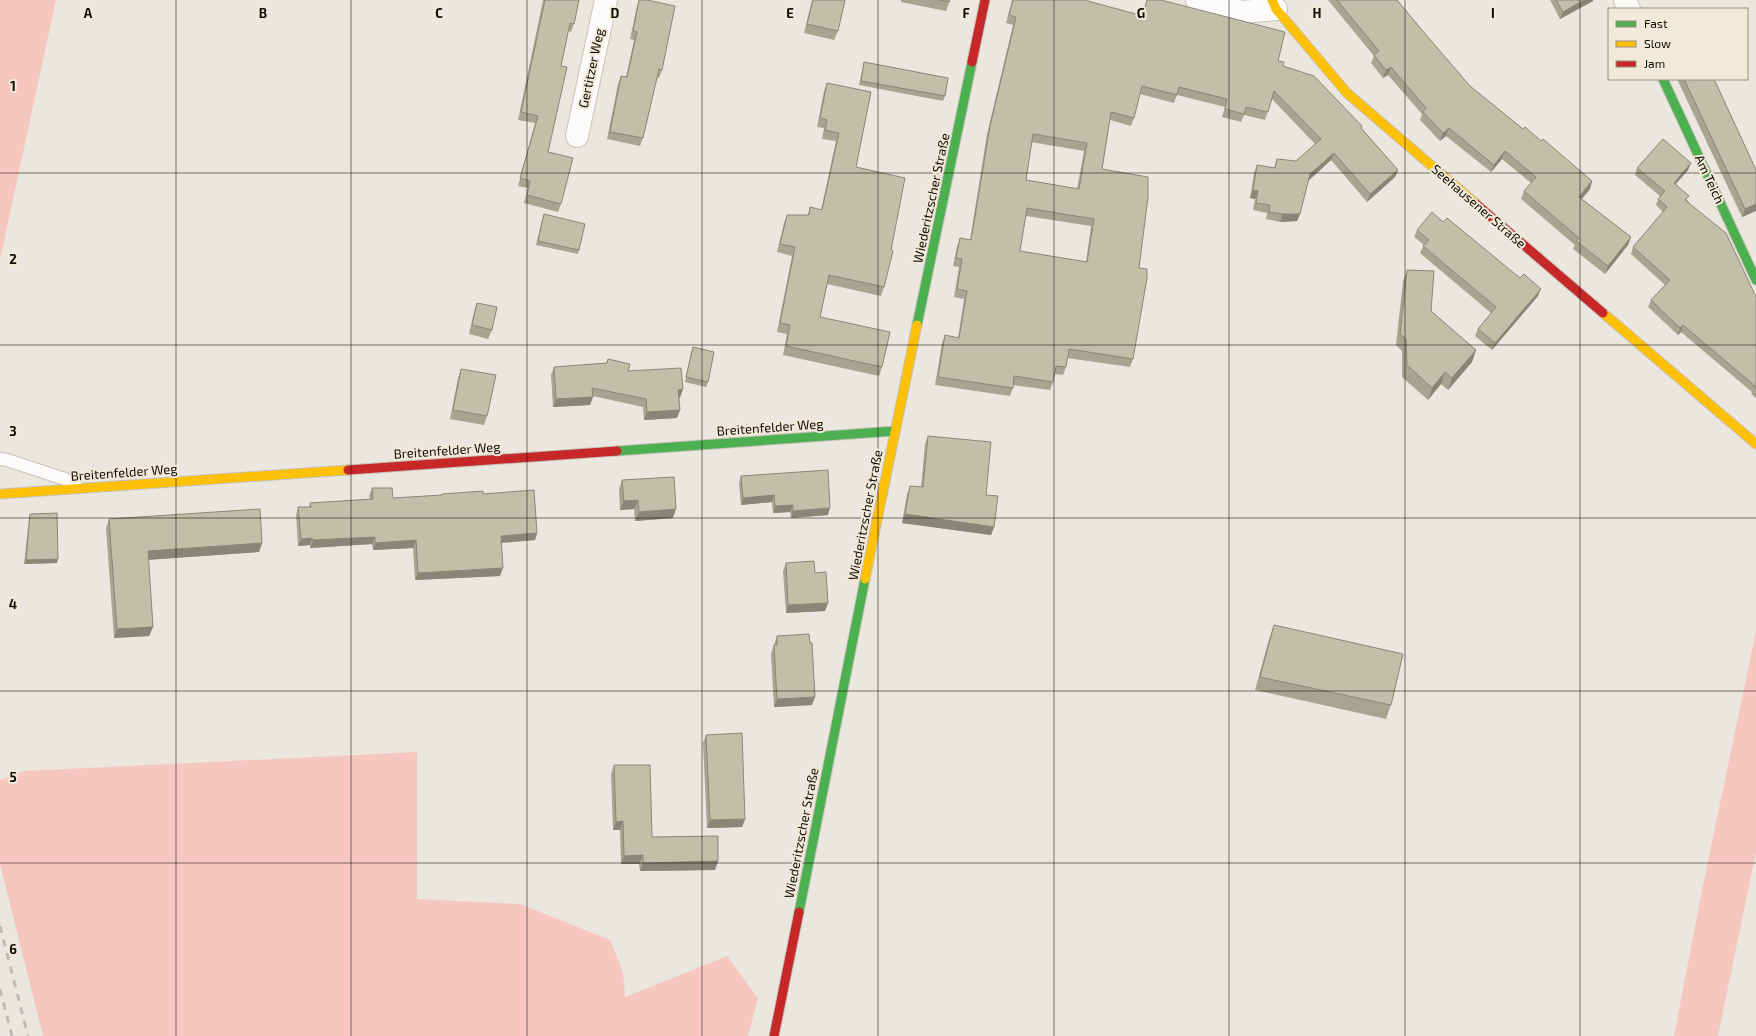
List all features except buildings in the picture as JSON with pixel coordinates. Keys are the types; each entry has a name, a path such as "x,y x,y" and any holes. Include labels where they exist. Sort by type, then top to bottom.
{"street":[{"name":"Gertitzer Weg","path":"577,136 606,0"},
{"name":"Wiederitzscher Straße","path":"774,1036 895,431 985,0"},
{"name":"Seehausener Straße","path":"1197,0 1242,12 1274,5 1347,93 1756,444"},
{"name":"Am Teich","path":"1663,80 1729,218 1756,280"},
{"name":"Breitenfelder Weg","path":"0,494 895,431"}],"lane":[{"path":"0,459 65,479 81,488"}],"shaded area":[{"path":"0,0 56,0 0,260"},
{"path":"1756,631 1756,852 1718,1036 1674,1036 1702,890"},
{"path":"417,752 417,899 520,904 610,940 623,972 625,997 727,956 758,998 748,1036 43,1036 0,864 0,780 24,771"}],"railway":[{"path":"0,926 28,1036"},
{"path":"0,989 12,1036"}],"traffic: fast":[{"path":"917,325 972,62"},
{"path":"1663,80 1756,280"},
{"path":"617,451 895,431"},
{"path":"799,912 865,579"}],"traffic: slow":[{"path":"1272,0 1276,9 1347,93 1476,204"},
{"path":"1603,313 1756,444"},
{"path":"865,579 917,325"},
{"path":"0,494 348,470"}],"traffic: jam":[{"path":"972,62 985,0"},
{"path":"1476,204 1603,313"},
{"path":"348,470 617,451"},
{"path":"774,1036 799,912"}]}
